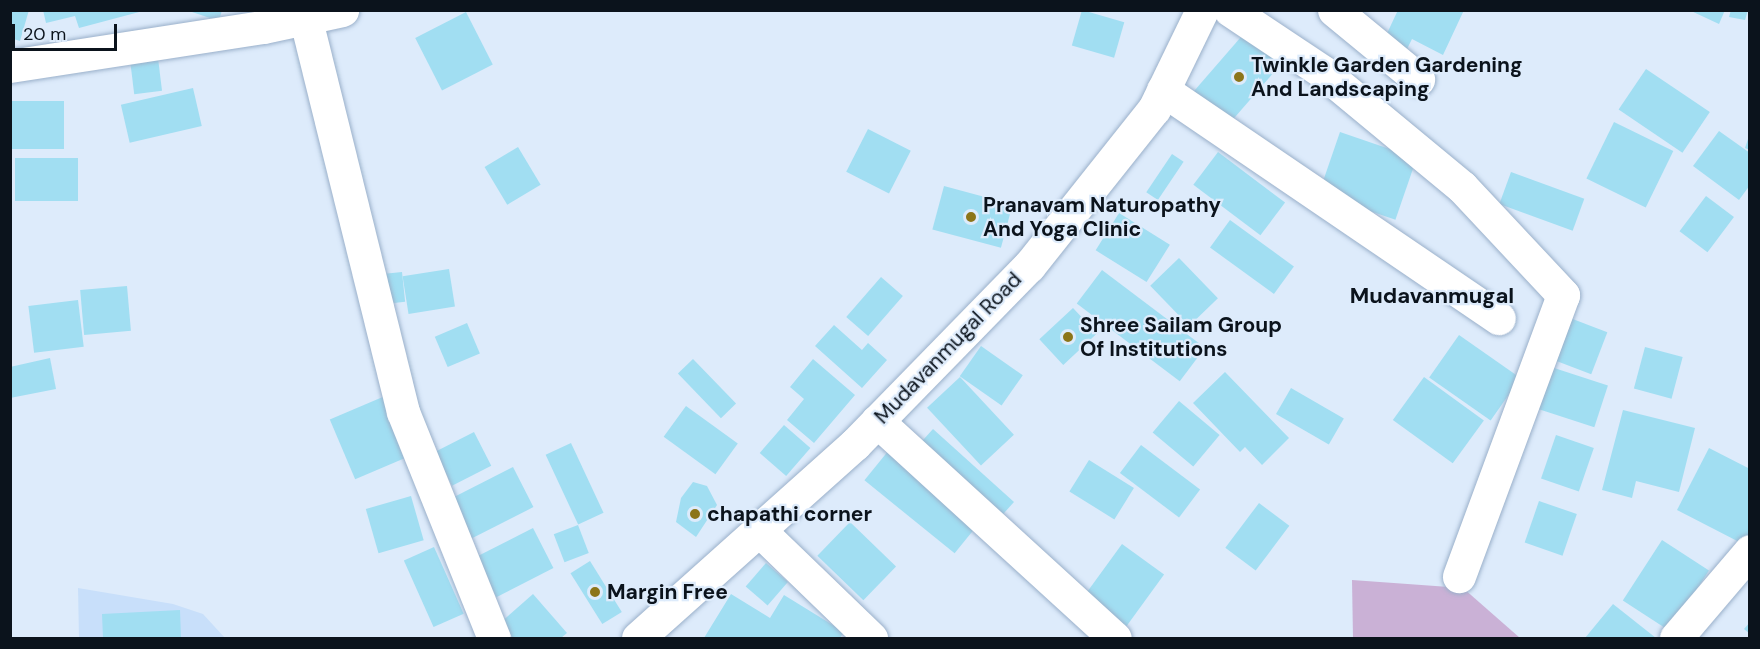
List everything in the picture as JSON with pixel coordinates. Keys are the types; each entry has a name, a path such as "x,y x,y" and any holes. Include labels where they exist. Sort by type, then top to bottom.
{"street":[{"path":"10,66 263,27 305,16 342,10"},
{"name":"Mudavanmugal Road","path":"640,638 877,421 1029,266 1126,149 1163,90 1202,10"},
{"path":"1230,10 1323,72 1462,187 1563,295 1459,576"},
{"path":"1334,10 1418,79"},
{"path":"305,16 403,412 494,639"},
{"path":"1163,90 1499,318"},
{"path":"877,421 1115,639"},
{"path":"759,530 871,639"},
{"path":"1676,639 1749,551"}],"shaded area":[{"path":"1352,580 1463,588 1520,638 1353,638"},
{"path":"78,588 173,604 203,614 225,638 79,638"}],"building":[{"path":"10,10 29,10 20,41 10,38"},
{"path":"43,10 143,11 79,28 75,16 46,23"},
{"path":"186,10 222,10 219,21"},
{"path":"1082,10 1124,22 1114,58 1072,46"},
{"path":"1398,10 1464,10 1443,55 1412,39 1405,53 1383,42"},
{"path":"1689,10 1725,10 1719,24"},
{"path":"1731,10 1748,10 1745,20 1729,17"},
{"path":"466,12 493,65 442,90 415,38"},
{"name":"Twinkle Garden Gardening And Landscaping","path":"1247,30 1283,61 1229,123 1193,92"},
{"path":"158,58 162,91 134,94 130,61"},
{"path":"1646,69 1710,112 1682,153 1619,110"},
{"path":"193,88 202,126 130,143 121,105"},
{"path":"10,101 64,101 64,149 10,149"},
{"path":"1614,122 1673,151 1646,208 1586,179"},
{"path":"868,129 911,151 889,194 846,172"},
{"path":"1719,131 1750,153 1750,185 1739,200 1693,166"},
{"path":"1340,132 1417,158 1395,220 1319,193"},
{"path":"1750,136 1750,150 1745,148"},
{"path":"518,147 541,185 507,205 485,167"},
{"path":"1218,152 1285,203 1260,235 1193,185"},
{"path":"1172,154 1184,162 1158,200 1146,192"},
{"path":"15,158 78,158 78,201 15,201"},
{"path":"1511,172 1584,199 1573,231 1499,204"},
{"name":"Pranavam Naturopathy And Yoga Clinic","path":"944,186 1013,204 1001,248 932,229"},
{"path":"1706,196 1734,217 1707,252 1680,231"},
{"path":"1119,213 1170,245 1147,282 1096,250"},
{"path":"1230,220 1294,266 1274,294 1210,248"},
{"path":"1179,258 1218,298 1189,326 1150,286"},
{"path":"449,269 455,307 409,314 403,276"},
{"path":"1102,270 1205,348 1180,381 1077,304"},
{"path":"402,272 405,302 378,305 375,275"},
{"path":"881,277 903,296 868,336 846,317"},
{"path":"127,286 131,331 84,335 80,290"},
{"path":"78,300 84,347 34,353 28,306"},
{"name":"Shree Sailam Group Of Institutions","path":"1073,308 1097,334 1063,365 1039,339"},
{"path":"1570,318 1607,332 1591,374 1554,360"},
{"path":"467,323 480,353 448,367 435,337"},
{"path":"834,325 862,350 868,343 887,360 862,388 815,346"},
{"path":"1459,335 1520,378 1491,421 1429,378"},
{"path":"981,346 1023,375 1002,406 960,376"},
{"path":"1645,347 1683,357 1672,399 1634,389"},
{"path":"50,358 56,389 10,398 10,367"},
{"path":"693,359 736,404 721,418 678,374"},
{"path":"813,359 855,395 814,443 787,420 804,399 790,387"},
{"path":"1548,366 1608,385 1594,427 1534,408"},
{"path":"1225,372 1289,438 1262,465 1245,447 1240,452 1193,403"},
{"path":"960,377 1014,435 981,465 927,408"},
{"path":"1424,377 1484,420 1453,463 1393,420"},
{"path":"1291,388 1344,418 1329,444 1276,414"},
{"path":"385,396 410,456 355,479 330,419"},
{"path":"1179,401 1220,435 1193,466 1153,432"},
{"path":"686,406 738,444 715,474 664,437"},
{"path":"1623,410 1695,428 1679,492 1636,481 1632,498 1602,490"},
{"path":"784,425 810,448 786,476 760,453"},
{"path":"933,429 1014,502 997,521 916,448"},
{"path":"474,432 491,466 452,486 435,452"},
{"path":"1556,435 1594,448 1579,492 1541,478"},
{"path":"571,443 604,513 578,525 546,455"},
{"path":"1141,445 1200,490 1179,517 1120,473"},
{"path":"1709,448 1750,469 1750,536 1745,545 1677,510"},
{"path":"889,450 979,523 955,553 864,480"},
{"path":"1089,460 1134,488 1114,519 1069,491"},
{"path":"513,467 533,507 471,539 451,499"},
{"name":"chapathi corner","path":"693,482 707,486 717,505 696,537 676,522 681,498"},
{"path":"411,496 424,540 379,553 366,509"},
{"path":"1539,501 1577,514 1562,556 1525,543"},
{"path":"1259,503 1289,526 1256,571 1225,548"},
{"path":"850,522 896,566 863,600 817,556"},
{"path":"578,525 589,553 564,562 554,534"},
{"path":"533,528 553,568 496,597 476,557"},
{"path":"1662,540 1709,570 1670,631 1623,600"},
{"path":"1122,544 1164,575 1126,626 1084,596"},
{"path":"434,547 464,614 434,627 404,560"},
{"name":"Margin Free","path":"590,561 622,612 602,624 570,573"},
{"path":"766,563 788,582 768,605 746,586"},
{"path":"533,594 567,633 561,638 512,638 499,624"},
{"path":"731,594 770,618 784,595 844,632 840,638 704,638"},
{"path":"1613,604 1656,638 1585,638"},
{"path":"180,610 181,638 103,638 102,614"},
{"path":"1750,622 1750,634 1744,629"}],"place":[{"name":"Twinkle Garden Gardening And Landscaping","path":"1239,77"},
{"name":"Pranavam Naturopathy And Yoga Clinic","path":"971,217"},
{"name":"Shree Sailam Group Of Institutions","path":"1068,337"},
{"name":"chapathi corner","path":"695,514"},
{"name":"Margin Free","path":"595,592"}],"district":[{"name":"Mudavanmugal","path":"1432,296"}]}
